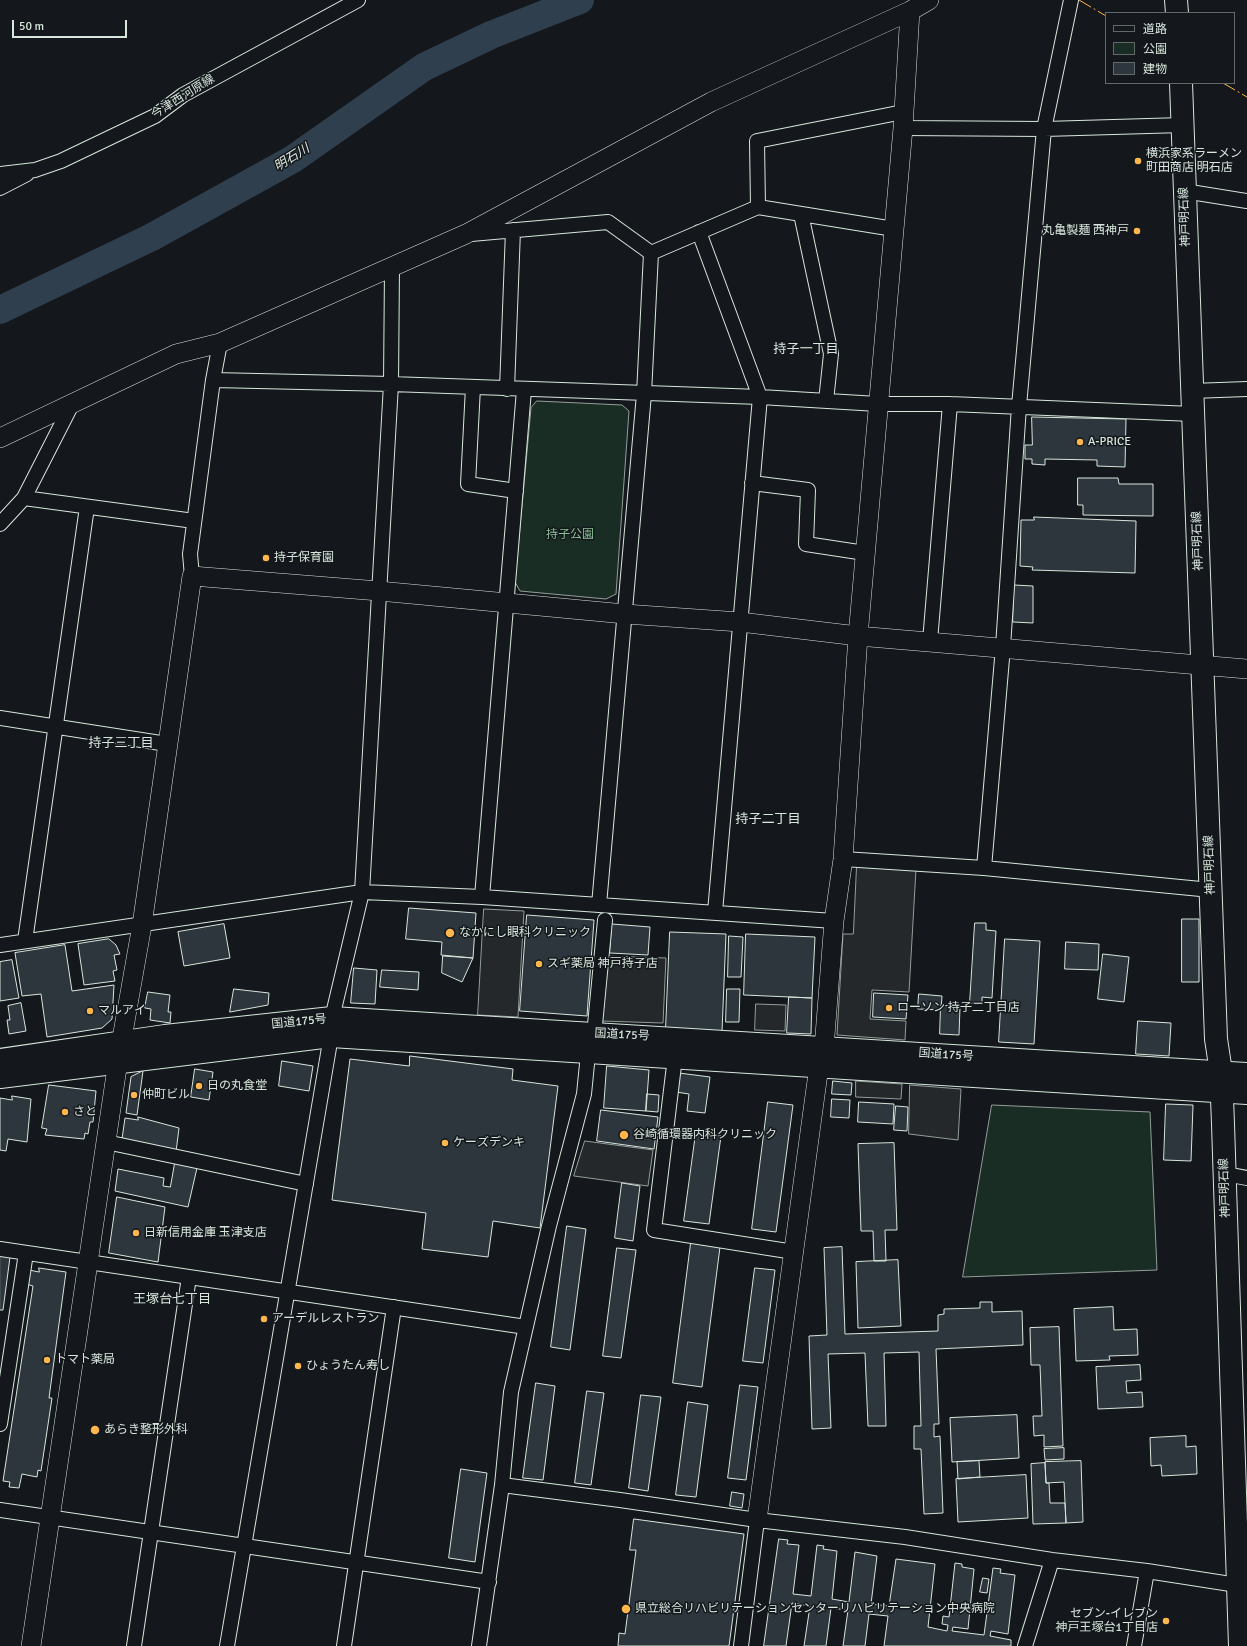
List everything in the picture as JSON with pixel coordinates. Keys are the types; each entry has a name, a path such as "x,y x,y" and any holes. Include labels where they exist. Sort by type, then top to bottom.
{"main road":[{"path":"1176,0 1177,12"},
{"name":"神戸明石線","path":"1181,84 1216,1038 1221,1082 1241,1572 1240,1646"},
{"name":"国道175号","path":"0,1060 120,1052 332,1027 591,1037 676,1048 1221,1082 1247,1093"},
{"name":"国道175号","path":"0,1077 120,1052"},
{"name":"国道175号","path":"1221,1082 1247,1074"}],"street":[{"name":"今津西河原線","path":"0,174 35,170 61,161 155,116 182,95 358,0"},
{"path":"0,438 176,354 220,343 466,234 711,102 910,11 929,0"},
{"path":"984,868 1003,647 1019,406 1044,129 1071,0"},
{"path":"741,1646 757,1520 822,1057 834,921 842,859 858,636 894,229 910,11"},
{"path":"758,207 757,141 903,120 1044,129 1183,125"},
{"path":"0,188 35,170"},
{"path":"1184,191 1247,201"},
{"path":"651,253 758,207 894,229"},
{"path":"801,214 831,354 826,401"},
{"path":"466,234 608,222 651,253"},
{"path":"507,389 513,230"},
{"path":"699,232 760,397 715,912"},
{"path":"600,905 644,394 651,253"},
{"path":"227,1646 332,1027 362,892 391,384 392,267"},
{"path":"31,1646 106,1142 142,925 192,576 190,554 213,380 220,343"},
{"path":"213,380 391,384 524,390 760,397 878,404 1019,406 1193,414"},
{"path":"473,387 468,484 516,491"},
{"path":"1192,391 1247,389"},
{"path":"482,897 524,390"},
{"path":"0,524 24,498 72,404"},
{"path":"930,641 950,404"},
{"path":"752,483 808,490 806,544 865,553"},
{"path":"24,498 194,521"},
{"path":"25,941 87,506"},
{"path":"192,576 379,591 625,614 740,622 858,636 1003,647 1247,669"},
{"path":"0,718 167,744"},
{"path":"842,859 984,868 1211,890"},
{"path":"0,945 362,892 482,897 834,921"},
{"path":"479,1646 502,1485 511,1392 549,1226 584,1094 605,920"},
{"path":"676,1048 654,1230 794,1252"},
{"path":"106,1142 306,1184"},
{"path":"1225,1174 1247,1178"},
{"path":"0,1249 288,1293 526,1327"},
{"path":"0,1424 26,1253"},
{"path":"134,1646 190,1277"},
{"path":"344,1646 394,1307"},
{"path":"502,1485 757,1520 905,1537 1052,1560 1147,1571 1241,1572"},
{"path":"0,1510 356,1564 489,1582"},
{"path":"1025,1646 1052,1560"},
{"path":"1134,1646 1147,1571"}],"green space":[{"name":"持子公園","path":"537,401 622,405 629,411 616,594 606,599 520,591 515,582 531,408"},
{"path":"992,1105 1150,1112 1157,1270 963,1277"}],"shaded area":[{"path":"857,865 916,869 909,992 872,990 870,1019 906,1021 905,1040 837,1035 843,934 853,934"},
{"path":"484,909 524,911 518,1017 478,1015"},
{"path":"605,956 666,958 663,1023 601,1021"},
{"path":"756,1004 786,1005 785,1031 755,1030"},
{"path":"856,1081 902,1084 901,1099 856,1097"},
{"path":"910,1085 961,1089 958,1140 909,1134"},
{"path":"585,1141 653,1150 648,1186 574,1176"}],"building":[{"path":"1032,417 1126,419 1125,467 1097,466 1097,460 1045,459 1045,465 1032,464 1032,459 1025,459 1025,445 1032,445"},
{"path":"1078,478 1118,478 1119,484 1153,484 1153,516 1083,515 1083,505 1078,505"},
{"path":"1034,517 1136,521 1135,573 1032,570 1033,567 1020,566 1021,520 1034,520"},
{"path":"1014,585 1033,586 1033,623 1013,622"},
{"path":"409,908 476,913 473,958 441,955 442,942 406,939"},
{"path":"527,915 594,920 587,1016 520,1011"},
{"path":"1182,919 1199,919 1199,982 1182,982"},
{"path":"975,923 986,923 986,930 996,931 992,998 982,997 982,1004 970,1003"},
{"path":"224,924 230,958 184,966 178,932"},
{"path":"612,924 650,927 648,955 610,953"},
{"path":"670,932 726,934 722,1031 666,1028"},
{"path":"746,934 815,937 812,998 744,995"},
{"path":"729,936 743,937 741,977 728,977"},
{"path":"109,939 116,945 120,954 114,955 117,970 113,971 115,981 84,985 78,944"},
{"path":"1005,939 1040,941 1034,1044 999,1042"},
{"path":"1066,942 1099,944 1098,970 1065,969"},
{"path":"65,945 72,991 114,985 112,1019 102,1028 47,1037 41,994 22,996 15,953"},
{"path":"1103,954 1129,957 1124,1002 1098,999"},
{"path":"443,956 473,958 462,982 442,973"},
{"path":"12,960 19,998 0,1001 0,962"},
{"path":"354,968 377,970 375,1004 351,1003"},
{"path":"382,970 419,972 418,990 380,987"},
{"path":"234,989 269,993 268,1005 230,1012"},
{"path":"727,989 740,989 739,1022 726,1022"},
{"path":"148,992 170,995 168,1012 171,1012 170,1023 150,1020 151,1009 145,1008"},
{"path":"874,993 908,995 906,1019 873,1017"},
{"path":"919,994 942,996 941,1010 918,1009"},
{"path":"789,997 812,998 811,1034 787,1033"},
{"path":"21,1003 26,1031 9,1034 7,1020 10,1020 8,1006"},
{"path":"941,1005 960,1007 959,1035 940,1034"},
{"path":"1138,1021 1171,1023 1169,1056 1136,1054"},
{"name":"ケーズデンキ","path":"410,1056 513,1069 512,1080 558,1086 540,1228 493,1221 488,1257 422,1249 426,1213 332,1200 350,1059 409,1066"},
{"path":"282,1061 313,1066 309,1091 279,1086"},
{"path":"607,1066 649,1070 646,1111 604,1108"},
{"path":"195,1069 213,1072 209,1100 191,1097"},
{"name":"仲町ビル","path":"143,1071 137,1115 126,1113 131,1077"},
{"path":"679,1073 710,1077 705,1113 687,1111 689,1094 676,1092"},
{"path":"833,1081 852,1083 851,1095 832,1094"},
{"path":"49,1085 96,1091 93,1122 90,1122 88,1134 85,1133 84,1139 45,1135 47,1129 42,1128"},
{"path":"647,1094 659,1095 658,1112 646,1111"},
{"path":"12,1096 31,1099 27,1142 8,1139 6,1151 0,1150 0,1098 12,1100"},
{"path":"832,1099 850,1100 849,1118 831,1117"},
{"path":"768,1102 793,1105 776,1232 752,1229"},
{"path":"859,1102 894,1104 893,1124 858,1122"},
{"path":"1166,1104 1193,1105 1191,1161 1164,1160"},
{"path":"896,1106 908,1107 907,1131 894,1130"},
{"path":"601,1110 658,1117 654,1149 597,1141"},
{"path":"138,1117 179,1128 176,1152 122,1139 125,1118 138,1120"},
{"path":"696,1133 721,1136 709,1224 684,1221"},
{"path":"894,1143 897,1230 885,1230 886,1261 874,1261 873,1231 861,1231 858,1144"},
{"path":"175,1163 197,1168 188,1207 115,1191 118,1169 164,1178 163,1186 170,1187"},
{"path":"622,1183 640,1186 633,1241 615,1238"},
{"path":"117,1197 165,1207 158,1262 109,1253"},
{"path":"567,1226 586,1229 570,1350 551,1347"},
{"path":"691,1243 720,1247 702,1387 673,1383"},
{"path":"842,1247 845,1334 938,1331 938,1315 944,1314 944,1309 980,1308 980,1302 992,1302 992,1312 1022,1311 1023,1345 936,1349 939,1424 934,1424 934,1437 940,1436 943,1513 924,1514 921,1449 914,1449 914,1426 921,1426 919,1352 884,1353 886,1426 868,1426 865,1353 828,1354 831,1428 812,1429 809,1336 827,1335 824,1248"},
{"path":"617,1248 636,1250 621,1358 603,1356"},
{"path":"0,1256 10,1257 3,1310 0,1310"},
{"path":"898,1260 901,1326 858,1328 856,1262"},
{"path":"39,1268 66,1272 49,1398 52,1398 41,1471 38,1470 37,1477 22,1474 19,1488 9,1487 10,1482 3,1481 33,1286 26,1284 29,1270 39,1272"},
{"path":"755,1268 775,1270 763,1363 743,1361"},
{"path":"1113,1307 1114,1330 1137,1329 1138,1355 1109,1356 1110,1360 1076,1361 1074,1309"},
{"path":"1059,1327 1063,1446 1044,1447 1044,1435 1034,1436 1033,1416 1042,1416 1040,1365 1031,1365 1030,1328"},
{"path":"1140,1365 1141,1380 1126,1381 1127,1393 1142,1392 1143,1407 1098,1409 1096,1367"},
{"path":"536,1383 555,1386 543,1480 523,1478"},
{"path":"740,1385 758,1387 746,1480 728,1478"},
{"path":"587,1391 604,1393 591,1485 575,1483"},
{"path":"641,1395 661,1397 648,1491 629,1488"},
{"path":"688,1402 708,1405 696,1497 676,1495"},
{"path":"1017,1415 1019,1458 952,1462 950,1418"},
{"path":"1186,1436 1186,1447 1196,1446 1197,1474 1162,1476 1161,1465 1151,1466 1150,1438"},
{"path":"1064,1448 1064,1459 1045,1460 1044,1449"},
{"path":"979,1461 980,1477 958,1479 957,1462"},
{"path":"1081,1461 1083,1522 1066,1523 1064,1482 1046,1483 1045,1462"},
{"path":"1045,1463 1046,1483 1049,1483 1050,1503 1065,1503 1066,1523 1033,1524 1031,1464"},
{"path":"461,1469 487,1473 475,1562 449,1558"},
{"path":"1026,1475 1028,1518 958,1522 956,1479"},
{"path":"732,1492 744,1494 742,1508 730,1506"},
{"path":"634,1519 744,1534 729,1646 618,1646 619,1633 625,1634 636,1550 630,1550"},
{"path":"779,1539 788,1540 787,1544 799,1545 793,1594 811,1596 817,1545 824,1546 823,1549 837,1551 832,1599 849,1602 855,1552 877,1556 871,1604 889,1606 896,1559 935,1564 928,1627 947,1631 948,1625 942,1624 943,1616 949,1617 955,1563 962,1564 962,1567 974,1569 968,1629 953,1627 952,1631 984,1635 993,1568 1001,1569 1000,1573 1015,1575 1008,1634 991,1631 990,1636 1011,1640 1011,1646 884,1646 888,1616 869,1614 865,1646 843,1646 848,1610 831,1608 826,1646 804,1646 810,1606 792,1603 786,1646 764,1646"},
{"path":"983,1578 989,1579 987,1593 980,1592"}],"waterway":[{"name":"明石川","path":"0,310 152,237 293,159 424,67 491,35 580,0"}],"power":[{"path":"1079,0 1105,15"},
{"path":"1225,84 1247,97"}],"place":[{"name":"横浜家系ラーメン 町田商店 明石店","path":"1138,161"},
{"name":"丸亀製麺 西神戸","path":"1137,231"},
{"name":"A-PRICE","path":"1080,442"},
{"name":"持子保育園","path":"266,558"},
{"name":"なかにし眼科クリニック","path":"450,933"},
{"name":"スギ薬局 神戸持子店","path":"539,964"},
{"name":"ローソン 持子二丁目店","path":"889,1008"},
{"name":"マルアイ","path":"90,1011"},
{"name":"日の丸食堂","path":"199,1086"},
{"name":"仲町ビル","path":"134,1095"},
{"name":"さと","path":"65,1112"},
{"name":"谷崎循環器内科クリニック","path":"624,1135"},
{"name":"ケーズデンキ","path":"445,1143"},
{"name":"日新信用金庫 玉津支店","path":"136,1233"},
{"name":"アーデルレストラン","path":"264,1319"},
{"name":"トマト薬局","path":"47,1360"},
{"name":"ひょうたん寿し","path":"298,1366"},
{"name":"あらき整形外科","path":"95,1430"},
{"name":"県立総合リハビリテーションセンターリハビリテーション中央病院","path":"626,1609"},
{"name":"セブン-イレブン 神戸王塚台1丁目店","path":"1166,1621"}],"district":[{"name":"持子一丁目","path":"806,350"},
{"name":"持子三丁目","path":"121,744"},
{"name":"持子二丁目","path":"768,820"},
{"name":"王塚台七丁目","path":"172,1300"}]}
